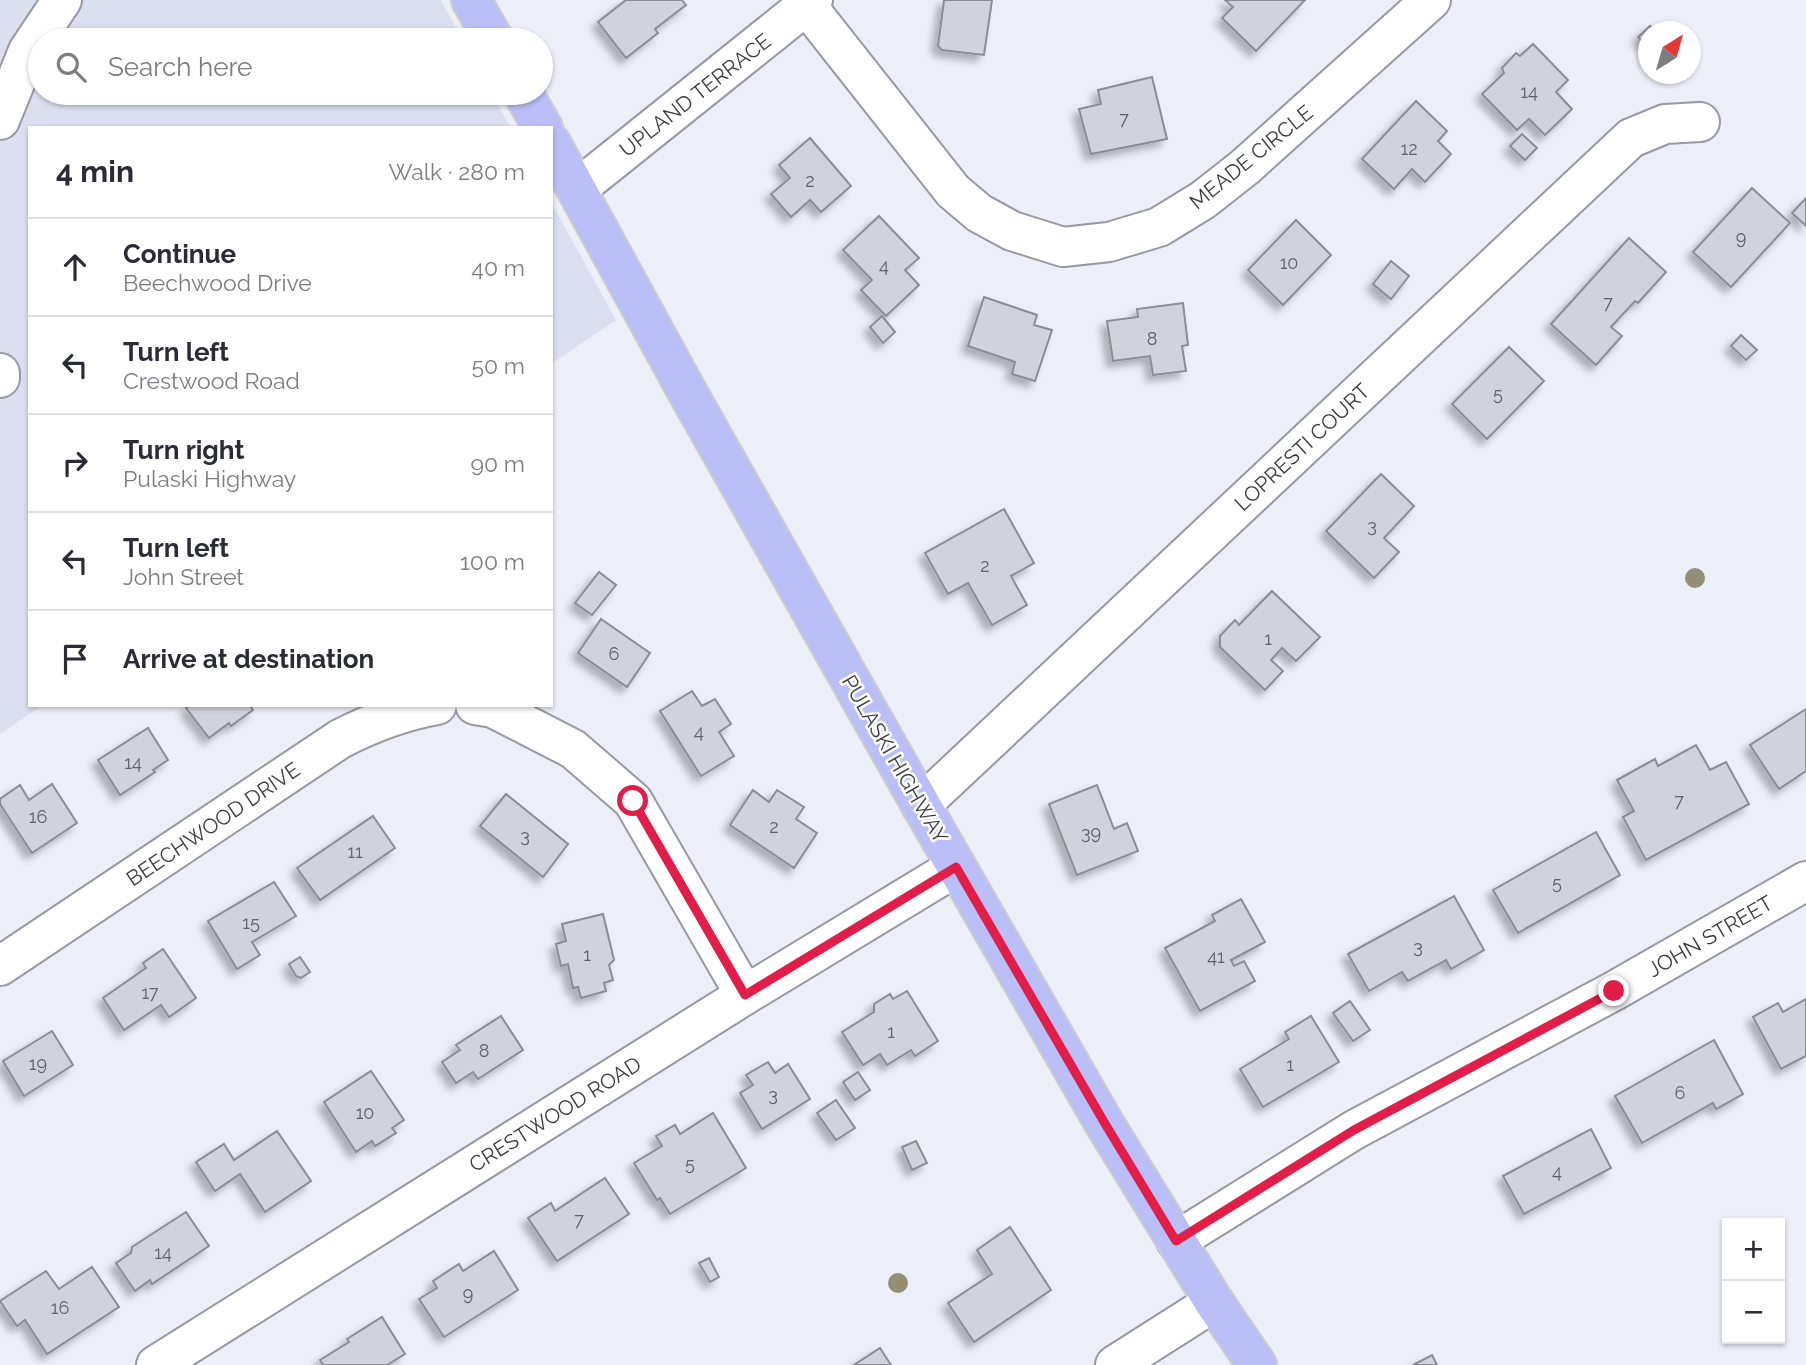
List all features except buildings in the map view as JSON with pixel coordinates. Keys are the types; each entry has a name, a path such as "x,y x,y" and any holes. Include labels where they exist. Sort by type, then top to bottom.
{"main road":[{"path":"471,0 487,28"},
{"path":"530,105 542,126"},
{"name":"PULASKI HIGHWAY","path":"553,147 689,395 956,867 1097,1111 1214,1302 1257,1365"}],"street":[{"path":"43,28 62,0"},
{"name":"MEADE CIRCLE","path":"810,3 953,191 979,213 1013,231 1063,247 1109,242 1159,227 1203,200 1245,167 1431,0"},
{"name":"UPLAND TERRACE","path":"577,189 810,3"},
{"path":"0,120 28,51"},
{"name":"LOPRESTI COURT","path":"921,805 1631,138 1665,124 1700,122"},
{"name":"BEECHWOOD DRIVE","path":"0,966 341,739 371,724 424,707"},
{"path":"488,707 573,749 633,801 745,995"},
{"name":"CRESTWOOD ROAD","path":"156,1365 745,995 956,867"},
{"name":"JOHN STREET","path":"1176,1241 1354,1130 1614,991 1806,880"},
{"path":"1115,1365 1214,1302"}],"shaded area":[{"path":"0,0 441,0 456,28 28,28 28,105 498,105 510,126 28,126 28,707 40,707 0,734"},
{"path":"553,206 616,320 553,363"}],"route":[{"path":"633,801 745,995 956,867 1176,1241 1354,1130 1614,991"}]}
